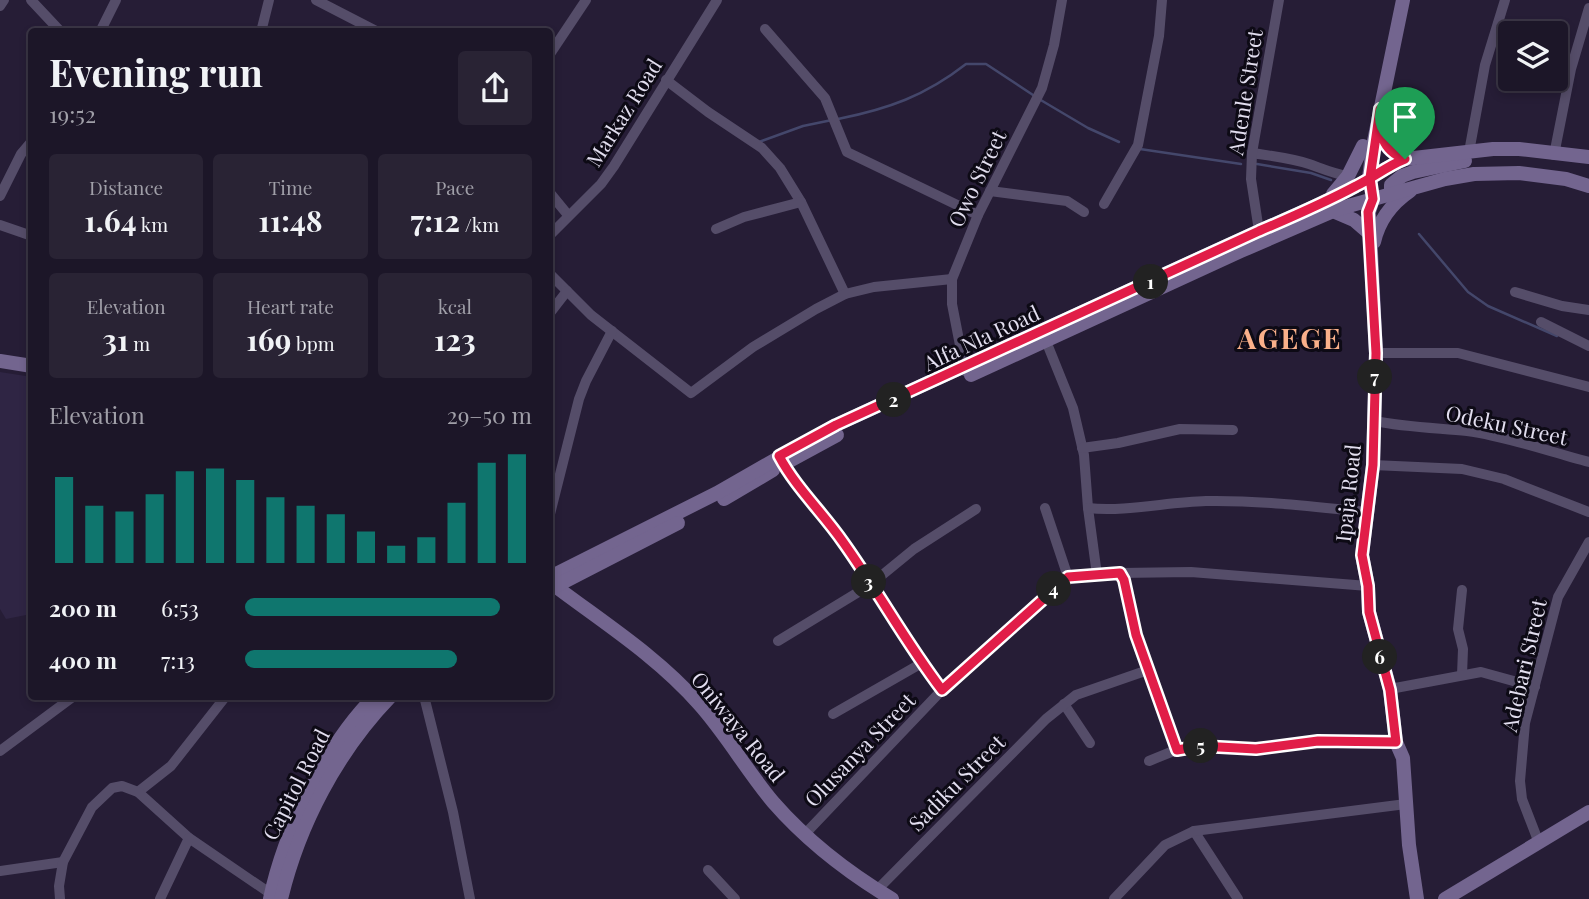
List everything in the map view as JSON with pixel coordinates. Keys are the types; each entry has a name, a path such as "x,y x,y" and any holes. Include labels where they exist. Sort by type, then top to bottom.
{"main road":[{"name":"Ipaja Road","path":"1396,0 1363,146 1359,179 1368,204 1376,353 1373,465 1362,555 1368,586 1369,612 1390,690 1396,742 1403,758 1409,845 1417,899"},
{"name":"Ipaja Road","path":"1359,179 1380,109 1404,0"},
{"path":"1380,109 1379,130 1382,139 1395,155 1405,159 1519,149 1589,157"},
{"path":"1391,194 1391,185 1395,180 1413,172 1458,162 1554,155"},
{"path":"1570,156 1589,163"},
{"name":"Alfa Nla Road","path":"966,372 1046,341 1263,235 1359,179 1405,159"},
{"name":"Alfa Nla Road","path":"553,582 717,503 781,460 1263,235 1418,186 1474,174 1496,173 1566,179 1589,184"},
{"path":"1371,257 1376,230 1390,208 1418,186"},
{"path":"1333,211 1354,220 1369,233"},
{"path":"0,361 28,365"},
{"name":"Oniwaya Road","path":"553,585 632,644 699,704 772,801 804,835 892,899"},
{"name":"Capitol Road","path":"276,898 285,849 326,758 372,700"},
{"name":"Capitol Road","path":"276,898 326,784 362,728 387,700"},
{"path":"1445,899 1589,812"}],"street":[{"path":"0,6 4,0"},
{"path":"31,0 57,28"},
{"path":"102,28 116,0"},
{"path":"262,28 270,0"},
{"path":"316,0 370,28"},
{"name":"Markaz Road","path":"553,232 601,184 614,166 717,0"},
{"name":"Owo Street","path":"966,372 953,304 952,279 978,215 1042,88 1055,45 1062,0"},
{"path":"1104,204 1138,145 1159,36 1162,0"},
{"name":"Adenle Street","path":"1263,235 1251,179 1252,153 1279,0"},
{"path":"1469,152 1485,65 1505,0"},
{"path":"553,49 581,1"},
{"path":"1554,155 1571,69 1589,8"},
{"path":"765,29 825,99 847,152 978,215"},
{"path":"666,80 762,148 802,202 845,294"},
{"path":"0,197 21,154 28,146"},
{"path":"1252,153 1286,158 1332,174 1359,179"},
{"path":"990,191 1066,201 1084,212"},
{"path":"553,197 568,215"},
{"path":"716,229 744,217 802,202"},
{"path":"0,225 28,235"},
{"path":"553,277 591,316 691,393 753,347 845,294 874,287 952,279"},
{"path":"553,309 567,291"},
{"path":"1515,292 1562,306 1589,310"},
{"path":"1541,322 1589,346"},
{"path":"553,502 579,399 612,331"},
{"path":"1046,341 1073,408 1082,448 1097,575"},
{"path":"1376,353 1458,353 1589,387"},
{"name":"Odeku Street","path":"1374,421 1469,432 1589,462"},
{"path":"1082,448 1180,429 1233,430"},
{"path":"781,460 845,544 942,690"},
{"path":"1373,465 1462,470 1504,479 1589,512"},
{"path":"1088,508 1206,501 1367,512"},
{"path":"1045,508 1068,577 1077,574 1191,572 1368,586"},
{"path":"778,641 870,585 914,549 976,509"},
{"name":"Adebari Street","path":"1539,843 1522,799 1520,781 1525,723 1558,597 1589,542"},
{"path":"1120,573 1124,580 1136,635 1177,750"},
{"name":"Olusanya Street","path":"804,835 942,690 1068,577"},
{"path":"1462,590 1458,629 1463,649 1462,675"},
{"path":"833,714 922,663"},
{"name":"Sadiku Street","path":"877,890 1064,704 1076,695 1148,670"},
{"path":"1390,690 1481,672 1535,687"},
{"path":"0,751 70,700"},
{"path":"138,792 170,766 223,700"},
{"path":"425,700 453,812 470,899"},
{"path":"1064,704 1090,743"},
{"path":"1149,761 1177,750 1201,746 1256,749 1318,741 1396,742"},
{"path":"60,899 63,862 92,807 104,794 118,786 138,792 189,838 276,898"},
{"path":"1114,899 1164,845 1194,831 1406,804"},
{"path":"1194,831 1238,899"},
{"path":"160,899 189,838"},
{"path":"0,871 63,862"},
{"path":"708,870 735,899"}],"shaded area":[{"path":"0,372 28,376 28,615 6,619 0,609"}],"waterway":[{"path":"838,119 905,100 936,85 966,64 986,64 1033,95"},
{"path":"1039,99 1088,128 1119,142"},
{"path":"759,142 803,126 832,120"},
{"path":"1140,149 1241,164"},
{"path":"1257,164 1311,173 1331,180"},
{"path":"1419,234 1468,292 1488,306 1557,336"}],"district":[{"name":"AGEGE","path":"1290,337"}],"route":[{"path":"1405,159 1393,164 1370,178 1360,184 1310,210 836,425 779,456 810,502 845,544 942,690 1068,577 1077,574 1120,573 1129,598 1136,635 1177,750 1201,746 1256,749 1318,741 1396,742 1390,690 1369,612 1368,586 1362,555 1373,465 1376,353 1368,212 1373,199 1370,178 1380,109 1379,130 1382,139 1395,155 1405,159"}]}
